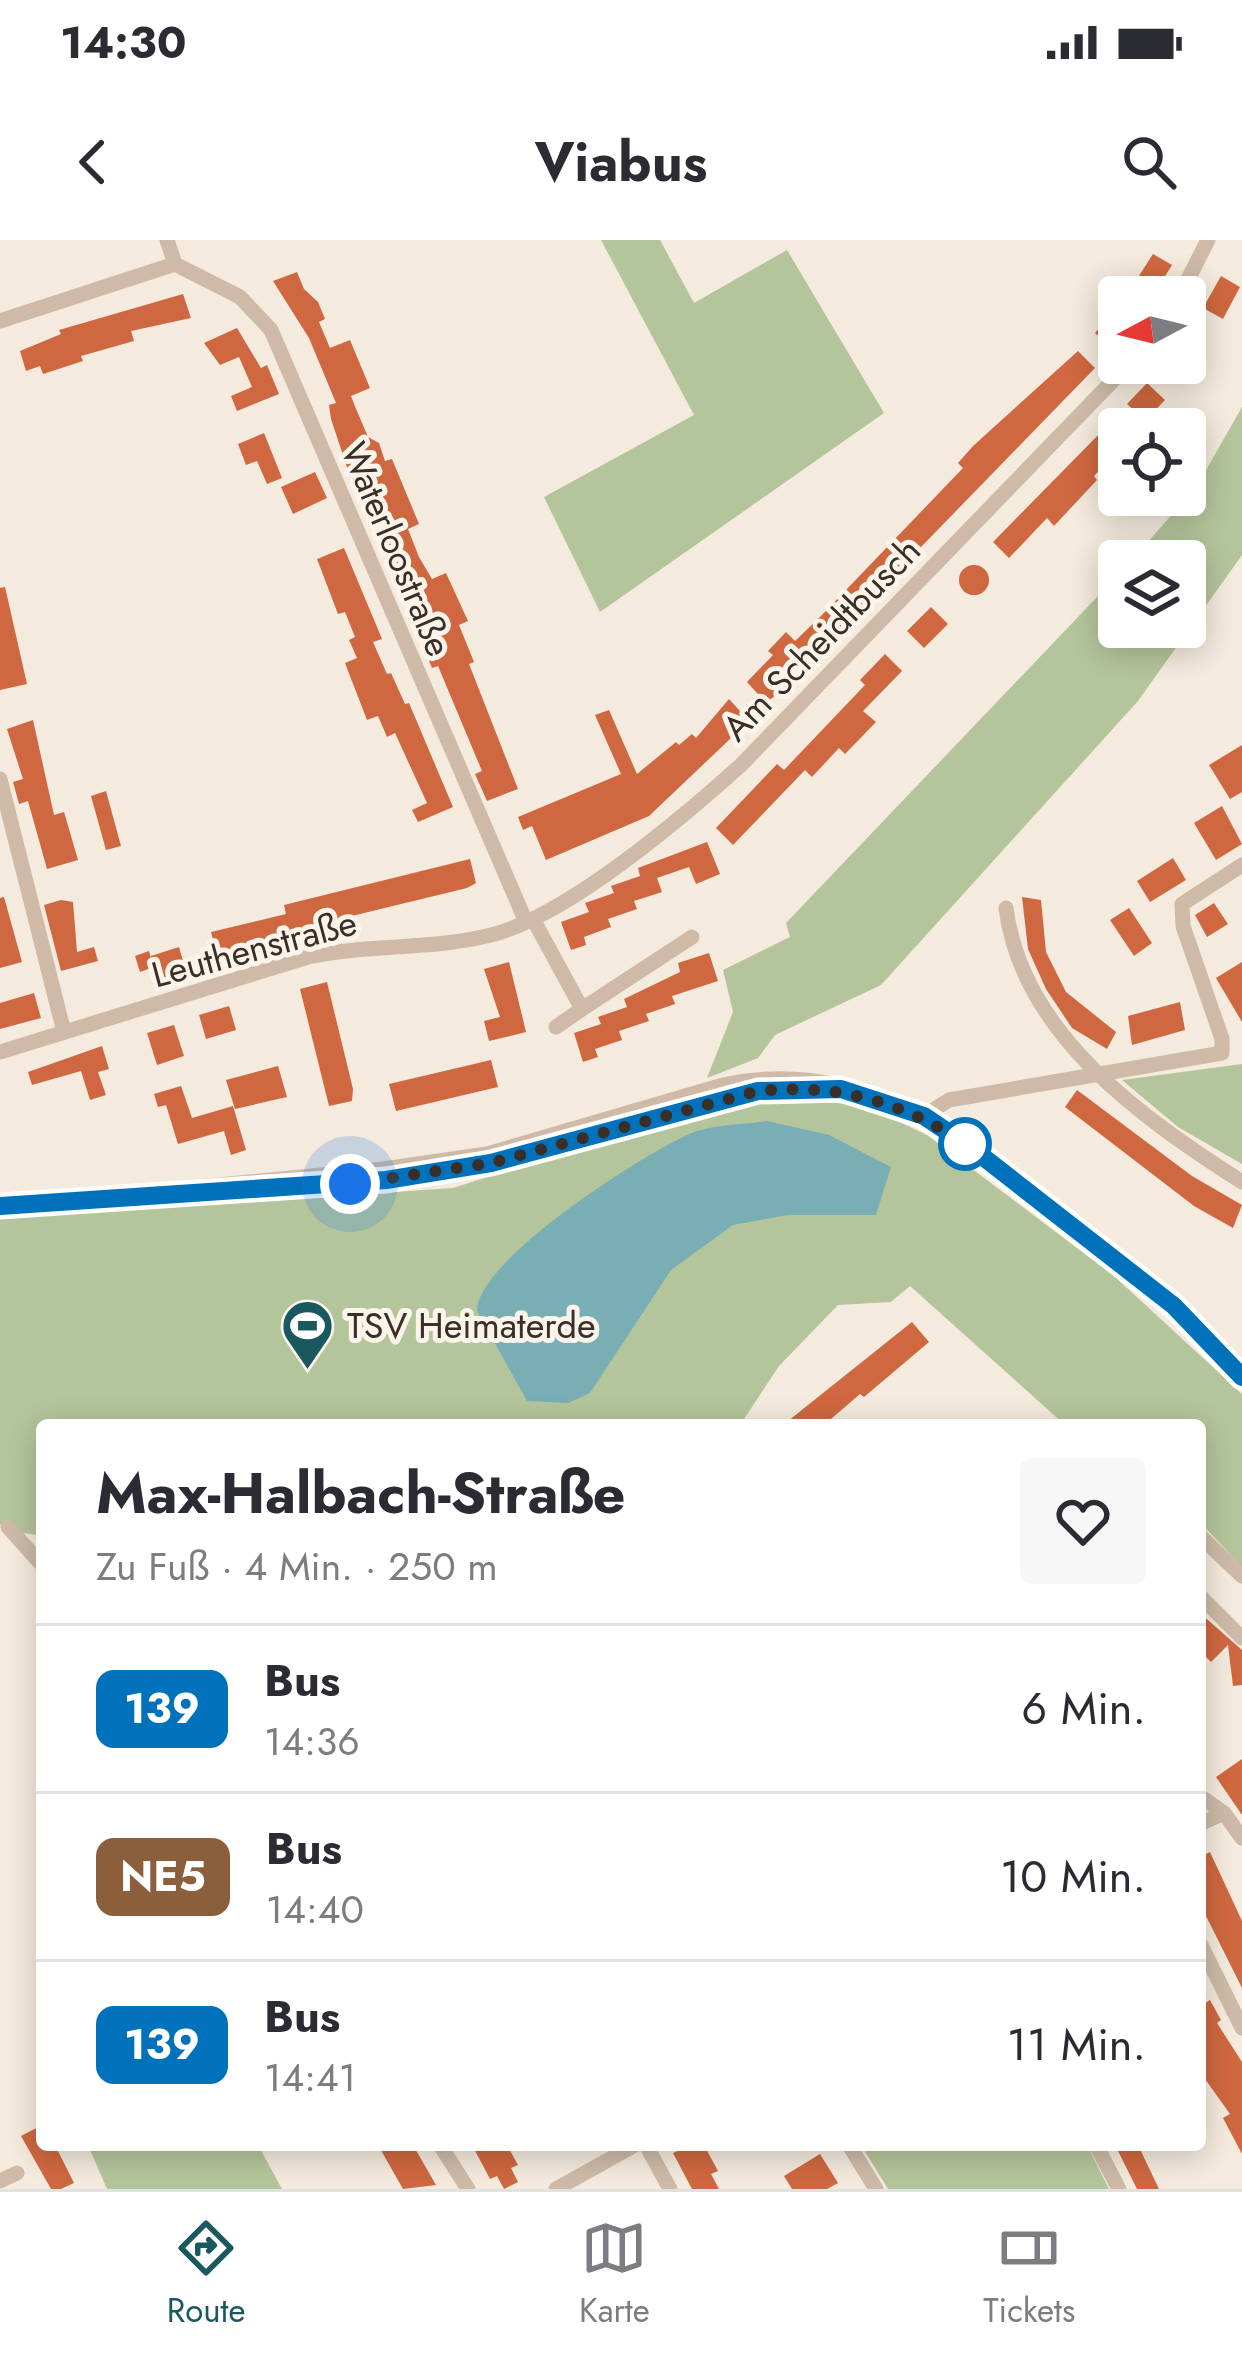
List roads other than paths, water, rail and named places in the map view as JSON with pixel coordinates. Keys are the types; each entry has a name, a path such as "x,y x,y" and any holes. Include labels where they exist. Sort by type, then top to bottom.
{"street":[{"path":"0,321 175,264 167,240"},
{"path":"1190,276 1208,240"},
{"name":"Waterloostraße","path":"175,264 240,297 271,330 530,920 582,1009"},
{"name":"Am Scheidtbusch","path":"530,920 684,815 741,765 1110,384"},
{"path":"0,779 64,1032"},
{"path":"924,1116 949,1100 1222,1053 1222,1039 1184,926 1182,904 1242,865"},
{"path":"1006,908 1026,984 1040,1008 1098,1071 1175,1140 1242,1182"},
{"name":"Leuthenstraße","path":"0,1052 308,957 349,948 461,941 530,920"},
{"path":"556,1027 692,937"},
{"path":"0,1206 487,1154 755,1078 814,1079 924,1116 1174,1306 1242,1377"},
{"path":"8,1527 36,1558"},
{"path":"1206,1541 1242,1576"},
{"path":"1206,1602 1242,1639"},
{"path":"1206,1800 1242,1838"},
{"path":"1206,1821 1223,1813"},
{"path":"1206,1955 1242,2028"},
{"path":"444,2151 468,2189"},
{"path":"556,2189 624,2151"},
{"path":"649,2151 670,2189"},
{"path":"854,2151 876,2189"},
{"path":"1099,2151 1119,2189"},
{"path":"0,2181 17,2173"}],"water":[{"path":"767,1121 829,1135 891,1167 876,1215 787,1215 733,1225 671,1270 590,1393 568,1403 527,1401 477,1311 484,1290 503,1265 564,1212 663,1147 704,1129"}],"place":[{"name":"TSV Heimaterde","path":"308,1371"}]}
